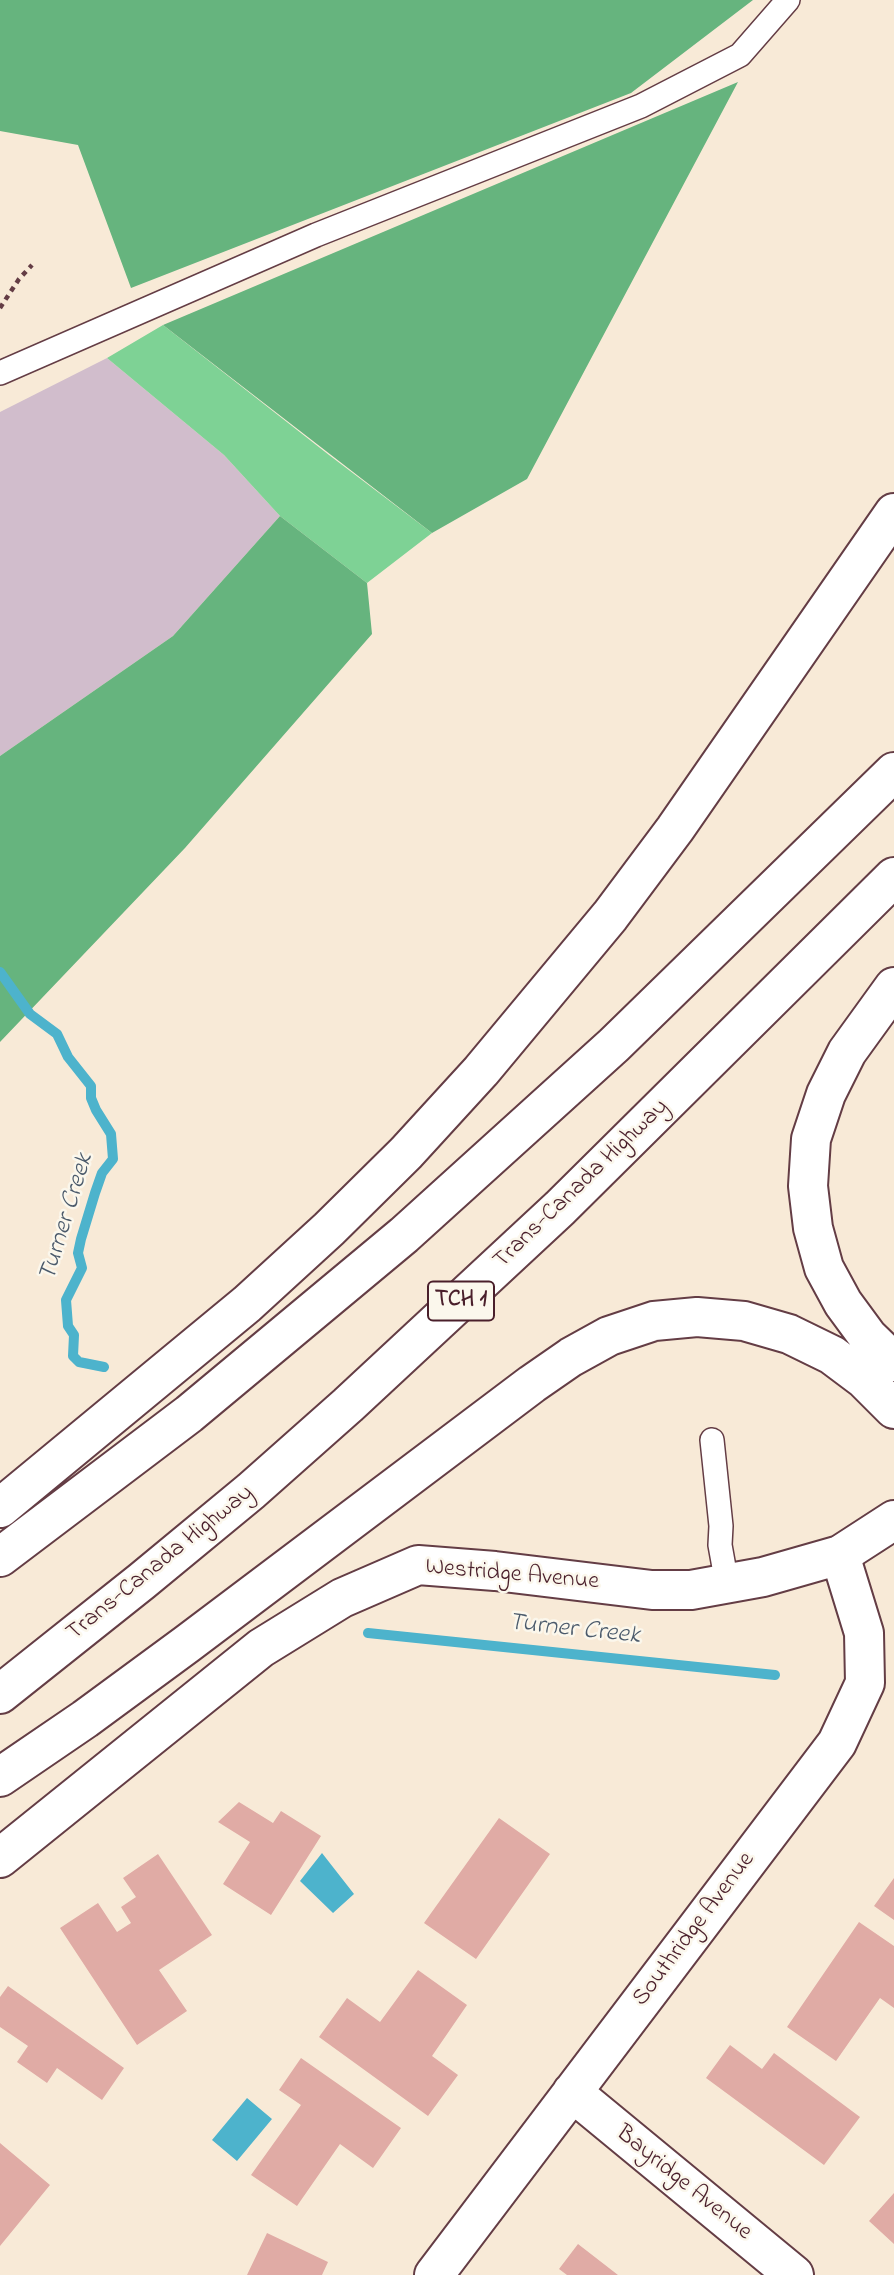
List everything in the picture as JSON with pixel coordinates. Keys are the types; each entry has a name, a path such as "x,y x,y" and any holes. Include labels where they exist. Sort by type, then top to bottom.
{"main road":[{"path":"0,1508 247,1304 348,1210 471,1082 610,916 675,829 894,513"},
{"path":"0,1557 189,1414 404,1235 614,1045 894,772"},
{"name":"Trans-Canada Highway","path":"0,1694 182,1548 369,1387 569,1199 894,877"},
{"path":"894,987 847,1052 826,1094 811,1139 808,1186 813,1227 824,1268 868,1336 894,1362"},
{"path":"0,1777 187,1644 532,1384 608,1336 654,1321 696,1317 744,1321 789,1334 832,1355 864,1379 894,1409"},
{"name":"Westridge Avenue","path":"0,1858 261,1648 342,1598 418,1565 495,1571 652,1590 691,1590 763,1577 840,1555 894,1520"},
{"name":"Southridge Avenue","path":"435,2275 837,1743 865,1683 864,1633 840,1555"},
{"name":"Bayridge Avenue","path":"572,2092 794,2275"}],"lane":[{"path":"0,373 317,235 640,106 740,55 788,0"},
{"path":"712,1440 720,1545 727,1584"}],"path":[{"path":"0,308 32,265"}],"shaded area":[{"path":"107,358 224,455 280,516 173,636 0,756 0,412"}],"green space":[{"path":"0,0 753,0 631,93 131,288 78,145 0,131"},
{"path":"738,82 527,479 432,533 163,325"},
{"path":"163,325 432,533 367,583 280,516 224,455 107,358"},
{"path":"280,516 367,583 372,634 185,848 0,1042 0,756 173,636"}],"water":[{"path":"322,1853 354,1894 333,1913 300,1881"},
{"path":"247,2098 272,2119 237,2161 212,2140"}],"building":[{"path":"239,1802 273,1823 281,1811 321,1836 271,1915 223,1884 250,1842 218,1822"},
{"path":"499,1818 550,1854 476,1959 424,1923"},
{"path":"158,1854 212,1935 159,1970 187,2011 137,2045 60,1928 98,1903 117,1932 131,1923 121,1907 136,1897 123,1878"},
{"path":"894,1878 894,1920 874,1906"},
{"path":"859,1922 894,1946 894,2008 880,1998 836,2061 787,2027"},
{"path":"418,1970 467,2005 432,2056 458,2075 428,2116 319,2037 347,1998 380,2022"},
{"path":"8,1986 124,2068 102,2100 57,2068 47,2083 17,2062 28,2046 0,2027 0,1997"},
{"path":"730,2045 762,2069 774,2053 860,2117 824,2165 706,2078"},
{"path":"301,2058 401,2128 373,2168 340,2144 297,2206 251,2175 301,2105 279,2090"},
{"path":"0,2143 50,2185 0,2246"},
{"path":"894,2193 894,2244 869,2221"},
{"path":"267,2233 328,2262 322,2275 247,2275"},
{"path":"578,2244 618,2275 567,2275 559,2269"}],"waterway":[{"name":"Turner Creek","path":"0,972 30,1014 57,1034 68,1057 91,1086 91,1098 111,1134 113,1159 102,1173 95,1193 78,1253 82,1268 66,1300 68,1326 74,1335 73,1356 79,1362 104,1367"},
{"name":"Turner Creek","path":"368,1633 775,1675"}]}
